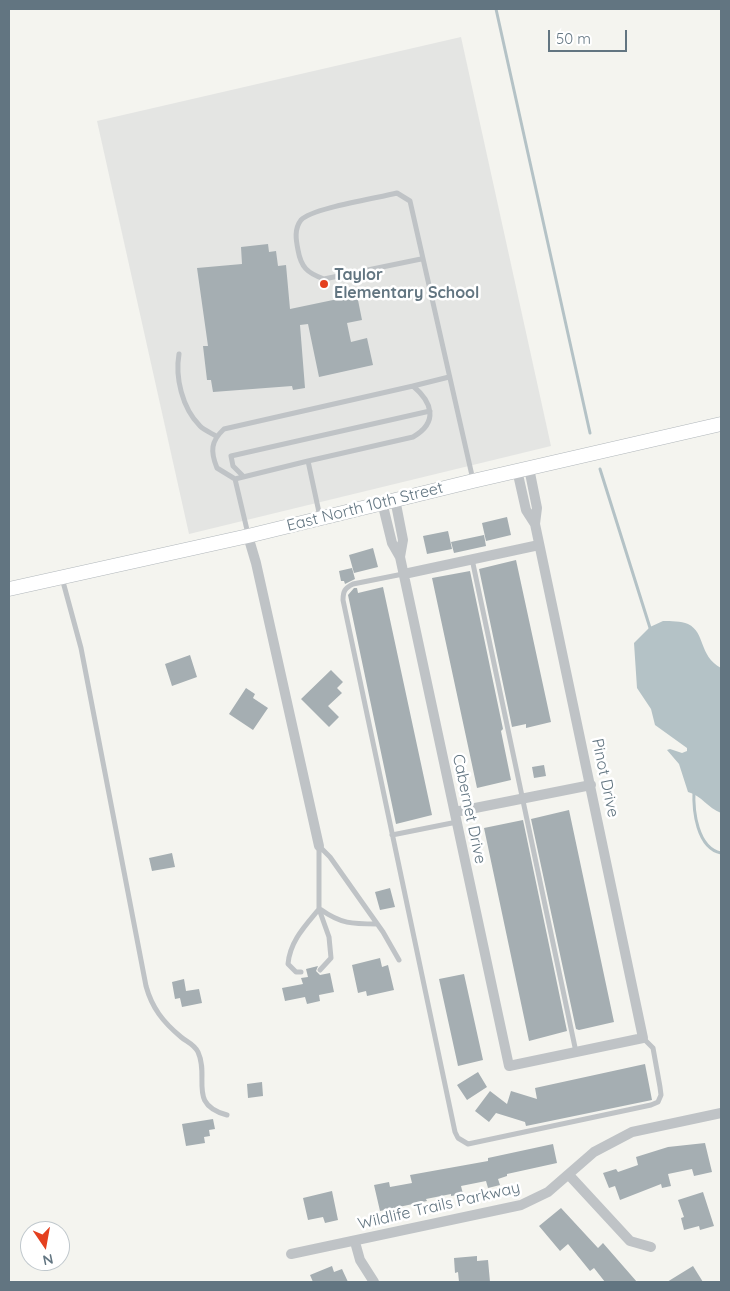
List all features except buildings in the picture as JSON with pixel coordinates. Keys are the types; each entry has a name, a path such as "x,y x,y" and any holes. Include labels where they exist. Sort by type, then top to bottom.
{"main road":[{"name":"East North 10th Street","path":"9,589 248,536 523,469 721,424"}],"street":[{"name":"Pinot Drive","path":"523,469 526,510 535,524 643,1038"},
{"name":"Cabernet Drive","path":"389,501 392,543 400,557 404,574 508,1062 520,1064 576,1052"},
{"path":"248,536 256,563 319,846"},
{"path":"404,574 539,545"},
{"path":"456,817 523,798 591,785"},
{"path":"576,1052 643,1038"},
{"name":"Wildlife Trails Parkway","path":"291,1254 355,1242 520,1205 548,1192 594,1152 632,1132 721,1113"},
{"path":"569,1175 630,1241 651,1247"},
{"path":"355,1242 360,1260 374,1282"}],"lane":[{"path":"421,259 324,279 312,275 302,266 296,231 301,220 314,212 396,193 410,201 421,259 473,481"},
{"path":"179,354 177,368 188,411 200,427 216,436"},
{"path":"248,536 235,479 217,468 211,448 216,436 224,428 449,377"},
{"path":"235,479 413,437 424,430 430,411 422,394 413,386"},
{"path":"243,476 233,466 231,456 430,411"},
{"path":"308,461 320,518"},
{"path":"472,559 576,1052"},
{"path":"404,574 353,584 346,587 343,593 392,835 455,1132 458,1138 468,1144 658,1102 661,1095 653,1048 643,1038"},
{"path":"62,577 81,648 148,994 157,1014 180,1036 194,1046 198,1053 201,1089 209,1108 227,1116"},
{"path":"392,835 456,817"},
{"path":"319,846 319,909 329,937 330,958 320,970"},
{"path":"319,846 330,857 377,924 398,960"},
{"path":"319,909 336,920 350,924 377,924"},
{"path":"301,972 296,972 288,964 289,950 302,928 319,909"}],"shaded area":[{"name":"Taylor Elementary School","path":"461,37 551,446 189,534 97,121"},
{"path":"663,621 682,622 694,628 709,657 721,668 721,813 688,792 679,764 667,750 670,749 682,753 687,751 687,748 655,725 651,709 637,688 634,643 650,627"}],"waterway":[{"path":"496,9 590,433"},
{"path":"600,469 651,631"},
{"path":"694,790 694,808 698,827 707,844 713,850 721,853"}],"place":[{"name":"Taylor Elementary School","path":"324,284"}]}
